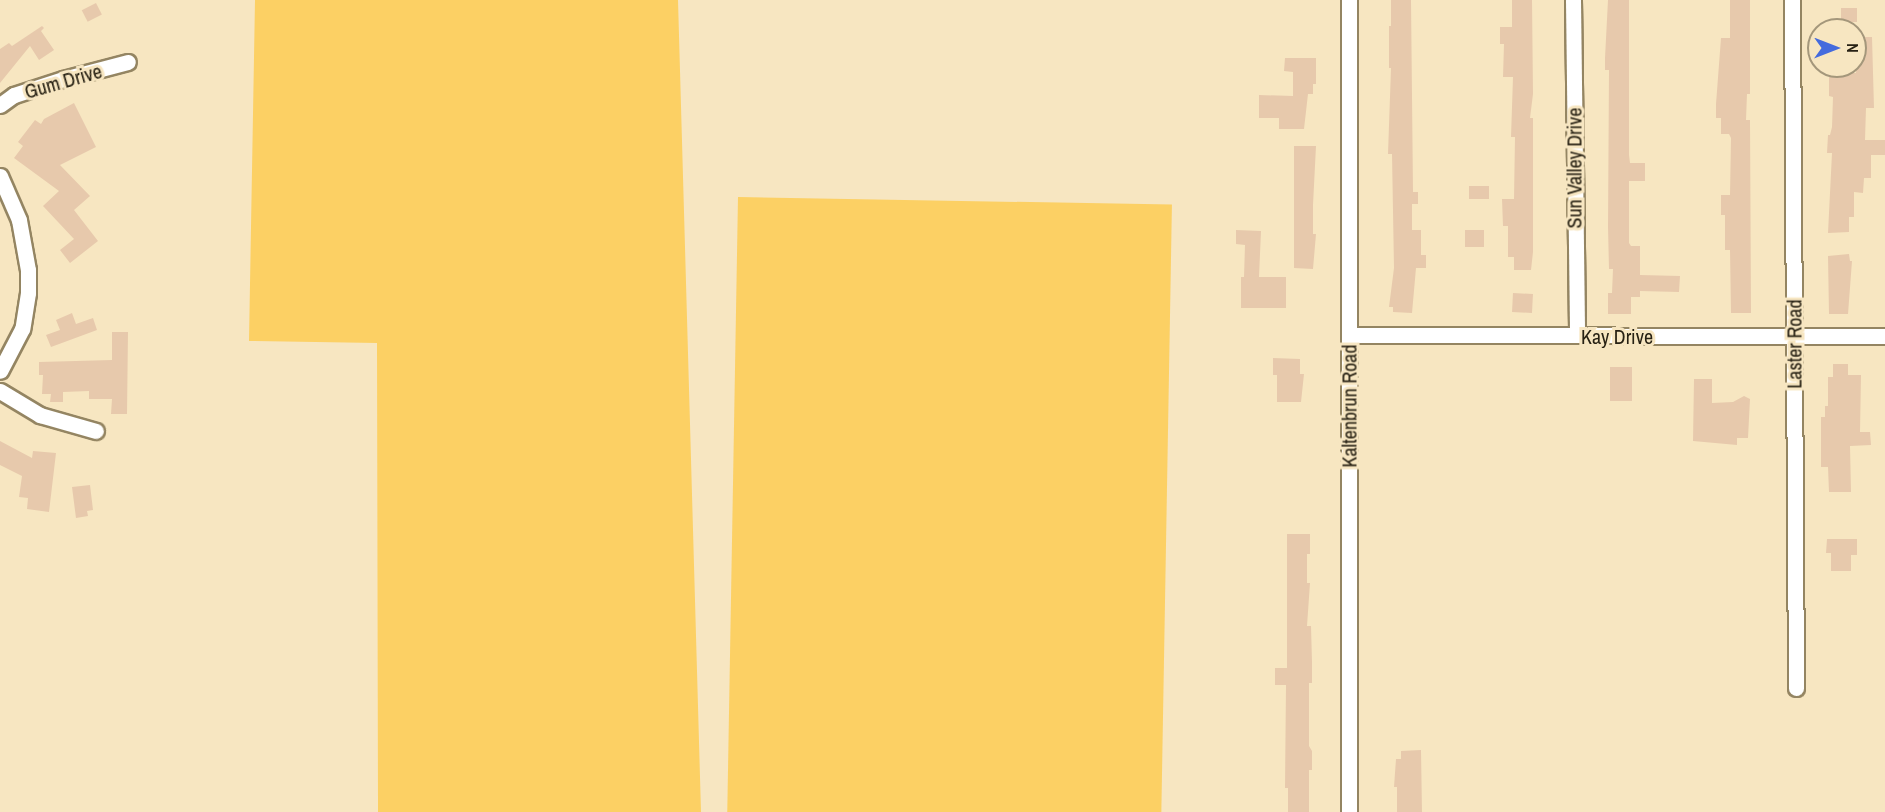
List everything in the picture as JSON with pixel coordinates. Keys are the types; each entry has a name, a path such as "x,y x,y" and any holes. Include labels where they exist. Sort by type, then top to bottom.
{"street":[{"name":"Kaltenbrun Road","path":"1349,0 1349,812"},
{"name":"Sun Valley Drive","path":"1573,0 1577,335"},
{"name":"Laster Road","path":"1792,0 1796,688"},
{"name":"Gum Drive","path":"0,105 14,95 128,62"},
{"path":"0,176 19,220 28,270 28,293 22,329 0,371"},
{"name":"Kay Drive","path":"1349,335 1885,336"},
{"path":"0,391 40,415 96,431"}],"shaded area":[{"path":"255,0 678,0 701,812 378,812 377,343 249,341"},
{"path":"738,197 1172,205 1161,812 727,812"}],"building":[{"path":"1391,0 1411,0 1413,192 1418,192 1418,204 1412,204 1412,230 1421,230 1421,255 1426,255 1426,268 1416,268 1412,313 1393,312 1393,307 1389,307 1394,268 1392,154 1388,154"},
{"path":"1512,0 1532,0 1533,94 1530,118 1533,118 1533,252 1531,270 1514,270 1514,257 1508,257 1508,226 1503,226 1502,199 1514,199 1515,137 1511,137 1513,77 1503,77 1504,44 1500,44 1500,27 1512,27"},
{"path":"1608,0 1629,0 1629,155 1630,163 1645,163 1645,181 1629,181 1629,243 1631,246 1640,246 1640,275 1680,276 1679,292 1640,291 1640,297 1631,297 1631,314 1608,314 1608,293 1612,293 1613,269 1609,269 1608,227 1609,70 1605,70"},
{"path":"1730,0 1750,0 1750,94 1747,94 1746,120 1750,120 1751,313 1731,313 1730,250 1725,250 1725,215 1721,215 1721,195 1730,195 1731,138 1729,134 1721,134 1721,118 1716,118 1716,104 1721,38 1730,38"},
{"path":"96,3 102,15 88,22 82,10"},
{"path":"1841,8 1857,8 1857,18 1841,18"},
{"path":"42,26 44,28 41,31 54,50 39,60 30,46 0,83 0,49 9,43 12,46"},
{"path":"1867,37 1872,37 1874,108 1866,108 1865,140 1885,140 1885,155 1871,155 1871,178 1864,178 1863,193 1854,192 1854,217 1849,217 1849,232 1828,233 1832,153 1827,153 1828,135 1832,127 1833,97 1829,96 1829,78 1867,78"},
{"path":"1285,58 1316,58 1316,84 1313,84 1313,94 1308,94 1304,129 1279,129 1279,118 1259,118 1259,95 1293,96 1293,72 1284,71"},
{"path":"74,103 96,147 60,165 90,196 74,210 98,241 70,263 60,250 74,239 43,206 59,191 14,158 23,146 18,142 35,120 41,124 44,119"},
{"path":"1294,146 1316,146 1313,234 1316,234 1313,269 1294,268"},
{"path":"1469,186 1489,186 1489,199 1469,199"},
{"path":"1236,230 1261,231 1259,277 1286,277 1286,308 1241,308 1241,277 1244,277 1245,245 1236,244"},
{"path":"1465,230 1484,230 1484,247 1465,247"},
{"path":"1849,254 1850,261 1852,261 1848,314 1829,314 1828,256"},
{"path":"1513,293 1533,294 1532,313 1512,312"},
{"path":"72,313 76,324 93,318 97,330 51,347 46,335 60,330 56,320"},
{"path":"112,332 128,332 127,414 111,414 112,399 89,399 89,391 63,392 63,402 50,402 51,394 42,394 43,375 39,375 39,362 112,360"},
{"path":"1273,358 1300,359 1300,374 1304,374 1301,402 1277,402 1277,375 1273,375"},
{"path":"1833,364 1848,364 1848,375 1861,375 1860,432 1870,432 1871,445 1850,446 1851,492 1829,492 1828,467 1821,467 1821,417 1825,417 1825,406 1828,406 1828,377 1833,377"},
{"path":"1610,367 1632,367 1632,401 1610,401"},
{"path":"1694,379 1712,379 1712,403 1733,402 1744,396 1750,399 1748,438 1737,438 1737,445 1693,441"},
{"path":"0,441 32,458 33,451 56,453 49,512 27,509 28,498 19,497 22,476 0,465"},
{"path":"90,485 93,510 87,511 88,516 76,518 72,487"},
{"path":"1287,534 1310,534 1310,554 1307,554 1307,583 1310,583 1307,626 1311,626 1312,662 1312,683 1309,683 1309,746 1312,751 1312,770 1309,770 1309,812 1288,812 1288,788 1285,788 1286,685 1275,685 1275,668 1287,668"},
{"path":"1827,539 1857,539 1857,555 1851,555 1851,571 1831,571 1831,553 1826,553"},
{"path":"1421,750 1422,812 1397,812 1397,787 1394,787 1396,759 1401,759 1401,751"}]}
